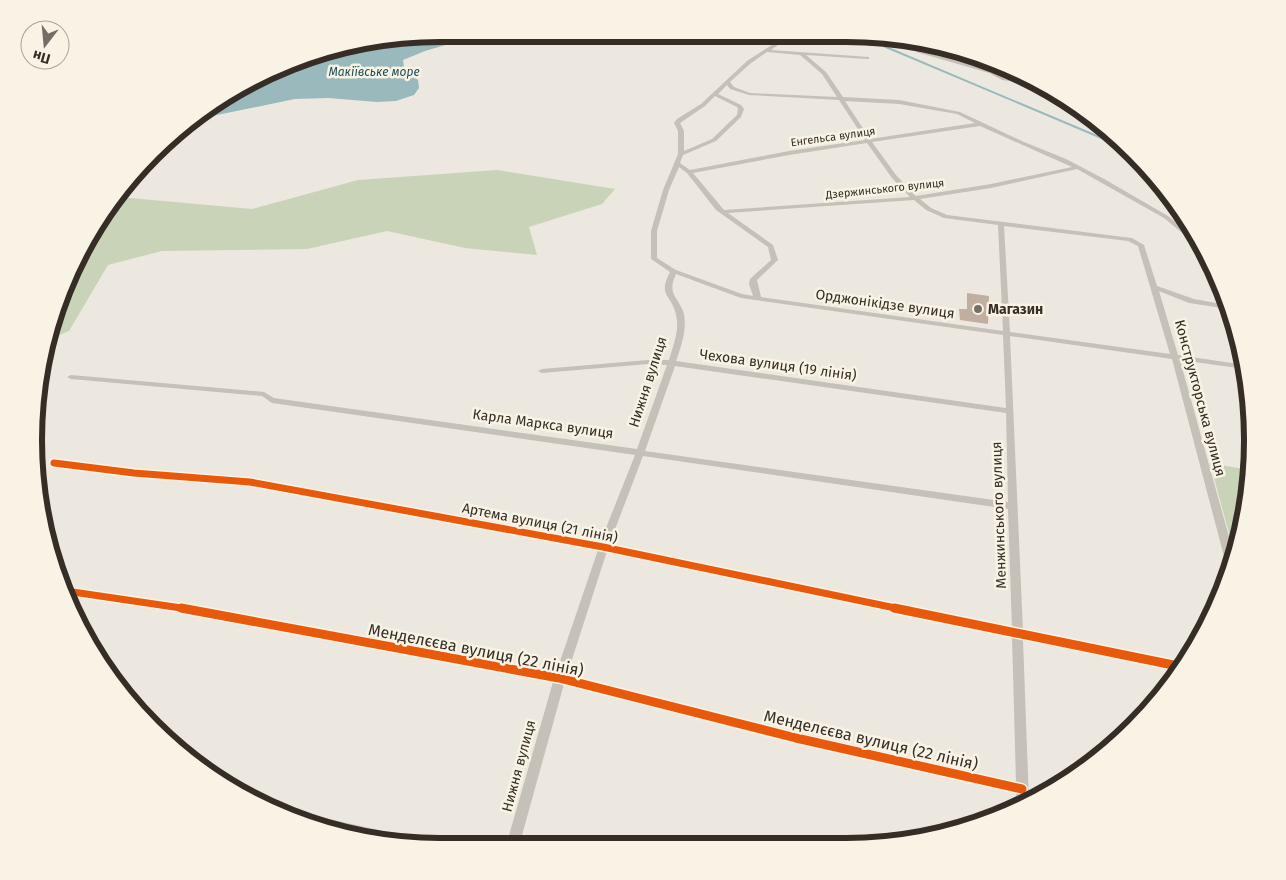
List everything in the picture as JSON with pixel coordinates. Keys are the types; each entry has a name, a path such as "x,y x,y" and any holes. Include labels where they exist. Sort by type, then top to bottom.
{"street":[{"path":"758,299 753,278 775,260 771,246 722,212 706,196 705,191 689,172 676,163 681,154 681,131 678,123 750,62 780,42"},
{"path":"768,51 868,58"},
{"path":"918,51 998,74 1004,80 1020,82"},
{"path":"801,53 823,71 869,142 906,191 934,214 1001,224"},
{"path":"726,82 732,88 749,94 840,98 909,104 958,113 1078,167 1166,217 1185,233"},
{"path":"681,154 714,140 739,116 741,109 739,106 714,94"},
{"name":"Енгельса вулиця","path":"689,172 789,153 980,124"},
{"name":"Орджонікідзе вулиця","path":"676,163 654,231 654,259 674,271 741,296 1237,366"},
{"name":"Дзержинського вулиця","path":"722,212 915,198 991,186 1078,167"},
{"name":"Конструкторська вулиця","path":"1001,224 1137,241 1141,245 1175,357 1227,551"},
{"name":"Менжинського вулиця","path":"1001,224 1010,411 1022,797"},
{"name":"Нижня вулиця","path":"514,838 559,678 604,547 672,363 681,321 679,308 667,290 668,281 674,271"},
{"path":"1154,287 1192,301 1220,306"},
{"name":"Чехова вулиця (19 лiнiя)","path":"542,371 640,362 672,363 1010,411"},
{"name":"Карла Маркса вулиця","path":"71,377 264,394 272,400 1012,506"},
{"name":"Артема вулиця (21 лiнiя)","path":"54,462 134,473 250,482 604,547 1174,665"},
{"name":"Менделєєва вулиця (22 лiнiя)","path":"73,593 181,608 559,678 796,738 1022,789"}],"green space":[{"path":"497,170 615,189 602,204 529,227 537,255 465,248 387,231 307,249 162,251 108,265 69,331 56,336 83,264 109,219 125,198 252,209 358,180"},
{"path":"1210,463 1243,469 1236,518 1231,540"}],"water":[{"name":"Макіївське море","path":"456,42 403,60 404,67 418,80 419,88 414,95 396,101 377,102 328,98 295,99 208,118 264,83 337,56 388,46"}],"building":[{"name":"Магазин","path":"967,293 989,296 988,324 960,320 959,309 967,309"}],"waterway":[{"path":"878,44 1107,140"}],"cycle path":[{"path":"54,463 134,473 250,482 603,547 1174,665"},
{"path":"73,592 181,608 559,678 796,738 1022,789"}],"place":[{"name":"Магазин","path":"978,309"}]}
